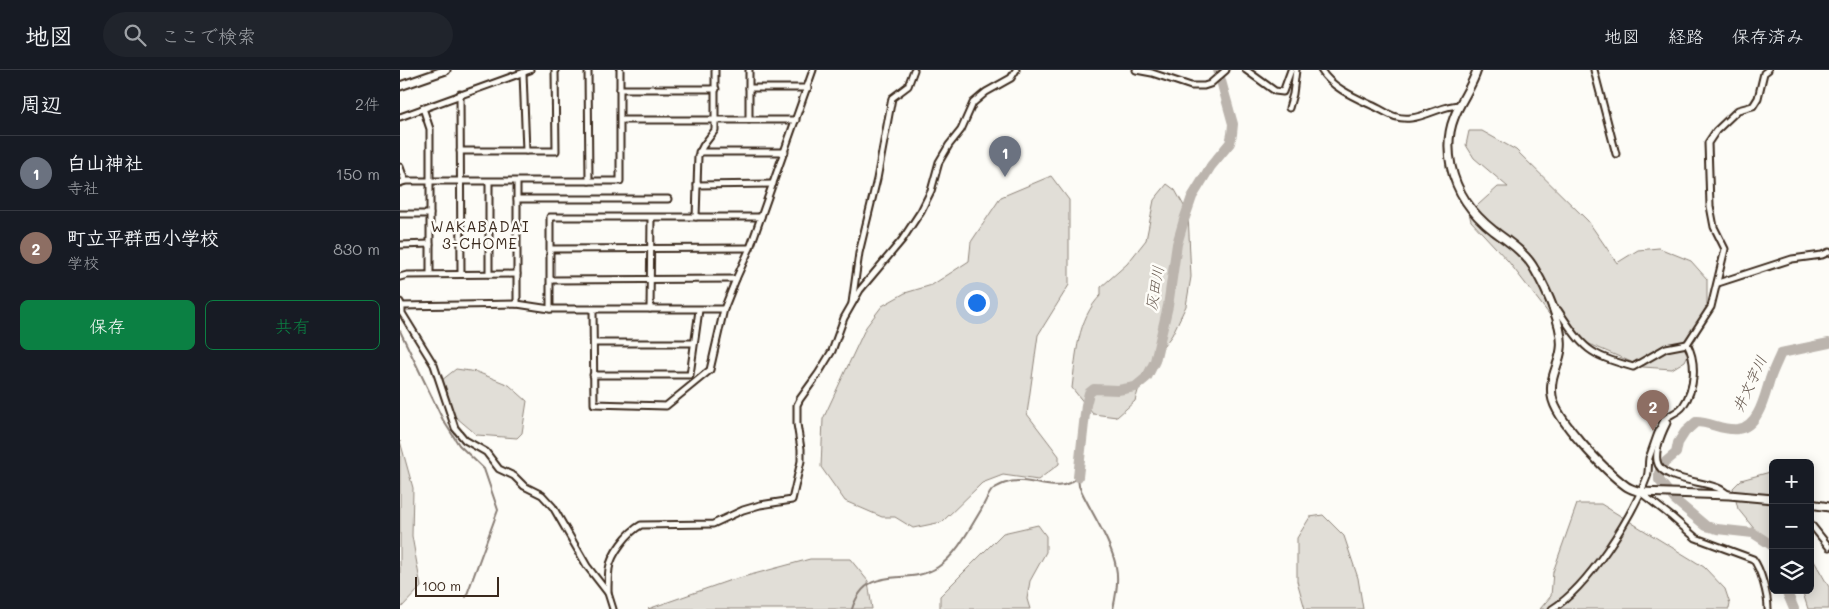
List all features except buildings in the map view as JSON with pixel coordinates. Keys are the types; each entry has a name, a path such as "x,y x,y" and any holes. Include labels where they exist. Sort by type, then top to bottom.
{"main road":[{"path":"400,86 446,70"},
{"path":"1477,70 1470,89 1454,118 1449,150 1453,176 1458,190 1470,209 1493,230 1514,245 1534,268 1546,292 1561,335 1561,349 1551,381 1552,399 1556,407 1590,452 1628,488 1640,492 1729,495 1769,500"},
{"path":"1814,505 1829,507"}],"street":[{"path":"400,117 530,70"},
{"path":"460,151 556,151 555,70"},
{"path":"588,70 588,181"},
{"path":"400,167 403,182 620,181 620,70"},
{"path":"696,217 699,152 716,130 715,70"},
{"path":"749,70 750,120"},
{"path":"593,310 594,404 666,406 710,370 724,309 750,248 813,70"},
{"path":"851,306 859,253 878,179 892,98 908,86 914,70"},
{"path":"613,609 608,593 609,568 612,559 632,530 641,524 713,524 743,510 792,500 802,461 802,449 797,424 797,405 832,351 844,318 860,290 902,240 921,211 931,191 939,162 961,130 973,104 986,92 1011,78 1016,70"},
{"path":"1136,70 1152,73 1191,86 1204,86 1210,84 1226,70"},
{"path":"1246,70 1275,90 1283,92 1291,70"},
{"path":"1289,108 1296,70"},
{"path":"1321,70 1343,92 1373,105 1384,113 1399,118 1412,118 1451,105 1460,105"},
{"path":"1594,70 1616,154"},
{"path":"1552,308 1558,310 1582,345 1588,350 1605,359 1633,367 1666,348 1687,344 1711,307 1725,249 1714,227 1710,206 1708,143 1716,130 1738,110 1753,106 1758,98 1764,73 1768,70"},
{"path":"523,73 526,151"},
{"path":"620,88 716,89"},
{"path":"749,88 808,88"},
{"path":"460,94 461,274"},
{"path":"423,108 430,128 430,274"},
{"path":"621,120 796,120"},
{"path":"699,152 785,152"},
{"path":"489,182 489,274"},
{"path":"517,182 517,304"},
{"path":"697,185 773,184"},
{"path":"517,198 668,199"},
{"path":"400,214 430,214"},
{"path":"550,309 550,217 761,217"},
{"path":"650,309 651,218"},
{"path":"400,245 430,244"},
{"path":"551,249 750,248"},
{"path":"1718,283 1792,259 1822,255 1829,252"},
{"path":"400,278 407,275 430,274 517,274"},
{"path":"551,280 736,279"},
{"path":"608,593 587,566 553,507 542,495 524,486 514,476 499,469 486,452 465,440 455,428 434,365 402,313 401,304 517,304 550,309 593,310 724,309"},
{"path":"593,375 690,375 699,310"},
{"path":"594,343 694,343"},
{"path":"1552,609 1572,595 1604,554 1621,528 1640,492 1648,475 1649,459 1658,433 1665,419 1683,407 1693,384 1692,354 1687,344"},
{"path":"1670,416 1663,432 1658,452 1657,461 1659,465 1664,470 1685,481 1715,486 1729,495"},
{"path":"1640,492 1696,538 1753,559 1758,565 1768,602 1768,609"},
{"path":"1814,528 1829,547"}],"shaded area":[{"path":"1469,131 1482,131 1516,150 1588,221 1617,263 1638,250 1659,248 1691,261 1707,279 1707,316 1685,361 1672,369 1643,367 1580,340 1559,327 1508,261 1471,221 1469,213 1498,187 1508,187 1474,158 1466,145"},
{"path":"1051,176 1069,200 1069,285 1038,335 1027,414 1059,456 1059,464 1038,480 1003,475 982,483 942,522 913,528 895,517 882,517 845,501 821,467 823,419 866,327 882,306 905,293 932,285 969,261 971,242 1001,197"},
{"path":"1167,184 1175,190 1188,213 1191,277 1186,306 1172,335 1143,374 1135,401 1117,417 1093,414 1072,388 1082,327 1087,315 1101,295 1101,287 1127,264 1146,240 1154,200"},
{"path":"456,369 477,372 509,385 527,401 522,433 517,438 477,435 450,412 442,380"},
{"path":"400,441 413,488 412,536 421,587 400,609"},
{"path":"1769,472 1769,547 1738,509 1733,488 1741,480"},
{"path":"1577,504 1601,504 1704,567 1725,589 1730,604 1729,609 1540,609 1551,596 1553,572"},
{"path":"1323,515 1344,536 1358,578 1363,609 1305,609 1297,581 1297,538 1310,517"},
{"path":"1038,525 1046,536 1046,552 1030,581 1027,599 1030,609 940,609 940,596 1003,533"},
{"path":"810,559 850,559 868,581 872,609 648,609 728,581"},
{"path":"1814,561 1829,587 1829,609 1808,609 1803,594 1814,594"}],"waterway":[{"name":"灰田川","path":"1078,477 1089,393 1094,389 1118,390 1135,387 1147,377 1155,361 1168,306 1177,244 1192,197 1211,166 1230,143 1233,124 1218,70"},
{"path":"400,331 443,420 459,445 484,469 498,510 466,597"},
{"name":"井文字川","path":"1769,543 1753,533 1706,526 1675,500 1659,480 1659,473 1663,464 1676,453 1678,443 1685,432 1696,422 1733,429 1745,427 1751,422 1760,409 1781,353 1829,343"},
{"path":"852,609 859,594 868,585 878,580 926,573 945,562 962,541 989,494 995,488 1015,481 1061,486 1070,483 1078,477"},
{"path":"1078,478 1079,486 1110,546 1116,567 1116,593 1113,609"},
{"name":"井文字川","path":"1788,594 1794,609"}],"place":[{"name":"白山神社","path":"1005,177"},
{"name":"町立平群西小学校","path":"1653,431"}],"district":[{"name":"WAKABADAI 3-CHOME","path":"480,236"}]}
